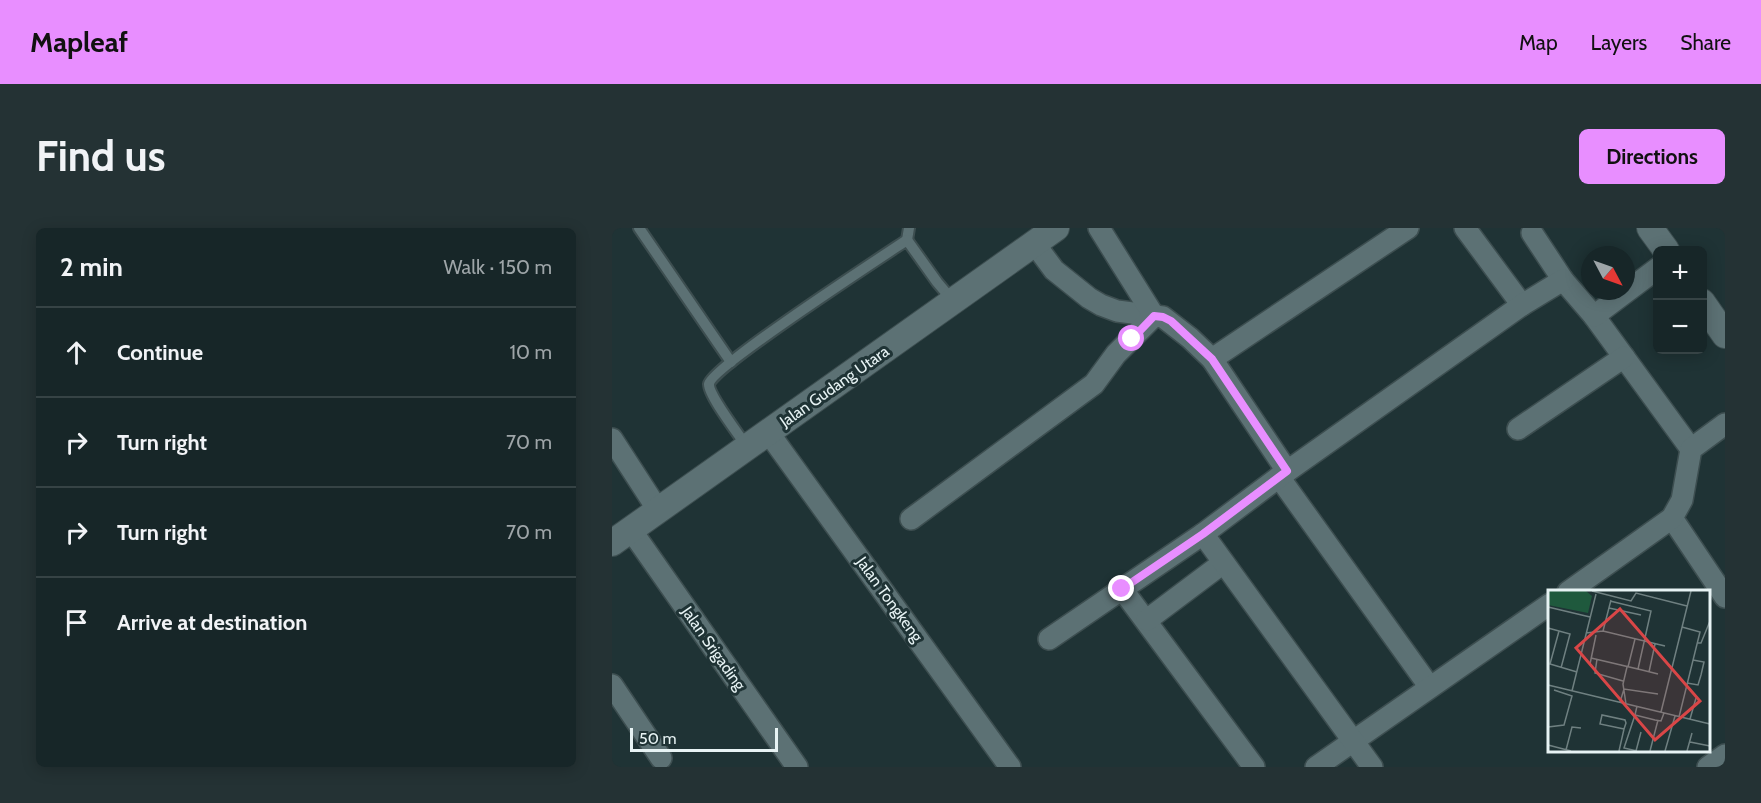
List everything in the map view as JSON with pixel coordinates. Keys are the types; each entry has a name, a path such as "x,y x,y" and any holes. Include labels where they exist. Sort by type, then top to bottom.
{"street":[{"name":"Jalan Gudang Utara","path":"621,536 1056,228"},
{"path":"1100,228 1154,316"},
{"path":"1212,359 1408,228"},
{"path":"1465,228 1521,305"},
{"path":"1650,228 1663,246"},
{"path":"1532,233 1563,280 1594,316 1691,449"},
{"path":"1034,243 1054,270 1095,302 1117,311 1163,317 1171,321 1212,359 1283,474 1429,686"},
{"path":"1594,316 1653,272"},
{"path":"1049,639 1203,534 1283,474 1521,305 1563,280"},
{"path":"1707,309 1725,335"},
{"path":"911,519 1094,384 1116,354 1154,316"},
{"path":"1518,429 1624,357"},
{"path":"1569,590 1672,518 1682,500 1691,449 1725,424"},
{"name":"Jalan Tongkeng","path":"768,432 1010,767"},
{"path":"612,439 658,510"},
{"path":"1672,518 1725,597"},
{"path":"1203,534 1372,767"},
{"name":"Jalan Srigading","path":"621,536 797,767"},
{"path":"1147,620 1223,563"},
{"path":"1122,589 1254,767"},
{"path":"1316,767 1429,686 1548,605"},
{"path":"612,685 661,758"},
{"path":"1708,767 1725,755"}],"lane":[{"path":"639,228 731,362"},
{"path":"909,228 907,240 953,301"},
{"path":"747,447 710,390 711,378 907,240"}],"route":[{"path":"1122,589 1203,534 1287,471 1212,359 1171,321 1154,316 1132,339"}]}
